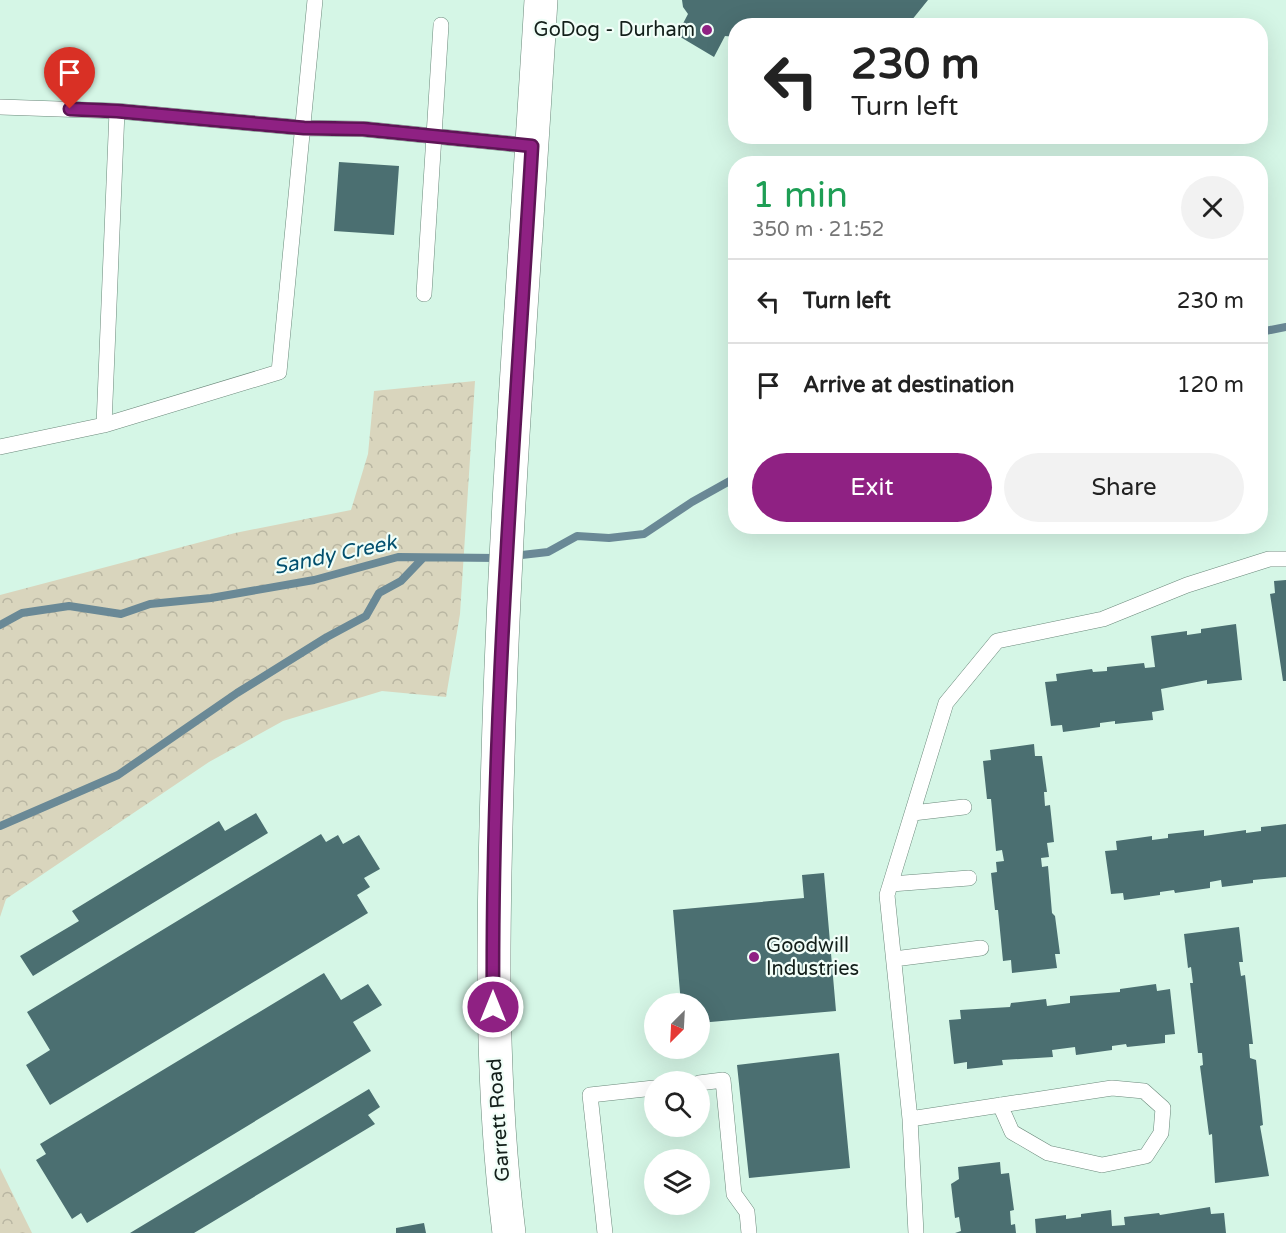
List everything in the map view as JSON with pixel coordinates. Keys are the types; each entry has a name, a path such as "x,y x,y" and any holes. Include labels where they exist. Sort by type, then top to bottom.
{"street":[{"name":"Garrett Road","path":"509,1233 497,1120 493,1007 493,910 504,611 541,0"}],"lane":[{"path":"0,447 104,425 279,372 315,0"},
{"path":"424,294 441,25"},
{"path":"0,107 117,111 304,128 363,129 532,146"},
{"path":"104,425 117,111"},
{"path":"916,1233 910,1119 887,895 946,703 997,641 1103,620 1187,585 1269,559 1286,559"},
{"path":"913,813 964,807"},
{"path":"891,884 969,878"},
{"path":"894,959 981,948"},
{"path":"710,1082 723,1080 734,1194 747,1212 749,1233"},
{"path":"910,1119 1000,1105 1112,1088 1144,1091 1163,1108 1161,1133 1146,1156 1101,1165 1048,1153 1012,1132 1000,1105"},
{"path":"605,1233 590,1095 644,1089"}],"green space":[{"path":"475,381 460,614 446,697 382,691 283,721 209,762 6,899 0,917 0,595 235,533 351,510 368,454 374,391"},
{"path":"0,1168 32,1233 0,1233"}],"building":[{"name":"GoDog - Durham","path":"682,0 928,0 913,18 728,18 728,36 725,36 714,57 677,35 688,14 683,7"},
{"path":"339,162 399,166 394,235 334,231"},
{"path":"1286,580 1286,681 1283,681 1270,594 1275,593 1274,581"},
{"path":"1236,624 1242,680 1207,684 1207,680 1161,689 1164,710 1152,712 1153,720 1115,724 1115,721 1100,723 1100,727 1063,732 1062,725 1051,726 1045,682 1057,681 1056,674 1092,669 1093,672 1107,671 1107,667 1144,663 1145,668 1155,667 1151,636 1187,631 1187,635 1201,633 1201,629"},
{"path":"1034,744 1035,756 1042,756 1047,792 1044,792 1045,806 1050,805 1054,842 1047,843 1049,857 1041,858 1042,867 1048,866 1052,913 1055,916 1060,954 1055,954 1057,968 1012,973 1011,960 1003,961 998,910 995,910 991,873 997,872 996,862 1004,861 1002,850 996,851 991,799 987,799 983,761 991,760 990,750"},
{"path":"256,813 268,833 33,976 20,956 79,921 72,911 219,821 225,831"},
{"path":"1286,824 1286,877 1253,880 1253,883 1222,887 1221,880 1210,882 1210,888 1175,893 1174,890 1160,892 1160,895 1124,900 1123,893 1111,894 1105,851 1117,850 1116,841 1152,836 1152,840 1168,838 1168,834 1204,830 1204,836 1246,830 1246,833 1261,831 1261,827"},
{"path":"321,834 326,842 338,835 343,844 359,835 380,869 364,878 370,887 357,895 368,913 50,1105 26,1065 50,1050 27,1012"},
{"name":"Goodwill Industries","path":"824,873 836,1011 710,1022 710,993 680,993 673,910 804,898 802,875"},
{"path":"1239,927 1243,962 1239,962 1241,976 1245,975 1253,1044 1249,1044 1250,1058 1256,1060 1263,1125 1260,1126 1269,1176 1215,1183 1212,1134 1209,1135 1200,1066 1203,1065 1202,1053 1198,1053 1190,983 1193,983 1191,967 1188,968 1184,934"},
{"path":"324,973 341,1000 368,984 382,1005 353,1022 371,1051 87,1223 81,1213 72,1219 36,1160 46,1154 40,1144"},
{"path":"1156,984 1157,991 1170,989 1175,1034 1165,1035 1165,1043 1127,1047 1126,1044 1112,1046 1112,1050 1076,1055 1075,1047 1052,1050 1053,1057 1002,1060 1003,1065 967,1069 967,1062 954,1064 949,1020 961,1019 960,1010 1010,1007 1011,1003 1046,999 1047,1006 1070,1003 1070,996 1120,992 1120,989"},
{"path":"839,1053 850,1168 749,1178 737,1065"},
{"path":"369,1089 380,1107 368,1115 375,1124 194,1233 130,1233"},
{"path":"1000,1162 1001,1174 1009,1173 1014,1210 1010,1211 1011,1225 1015,1224 1016,1233 955,1233 961,1231 959,1217 955,1218 951,1184 959,1179 958,1167"},
{"path":"1210,1207 1211,1214 1224,1213 1226,1233 1036,1233 1035,1219 1066,1215 1066,1219 1081,1217 1081,1214 1111,1210 1112,1226 1125,1225 1124,1217 1159,1213 1160,1215"},
{"path":"424,1223 426,1233 396,1233 396,1228"}],"waterway":[{"name":"Sandy Creek","path":"1268,330 1286,327"},
{"name":"Sandy Creek","path":"513,556 548,552 577,536 609,538 644,534 692,502 728,482"},
{"name":"Sandy Creek","path":"0,625 22,613 69,606 121,614 150,604 211,598 314,580 398,557 498,558"},
{"path":"0,826 118,775 237,693 327,637 366,616 379,593 401,581 423,558"}],"place":[{"name":"GoDog - Durham","path":"707,30"},
{"name":"Goodwill Industries","path":"754,957"}],"route":[{"path":"70,109 117,111 304,128 363,129 532,146 499,708 493,914 493,1007"}]}
